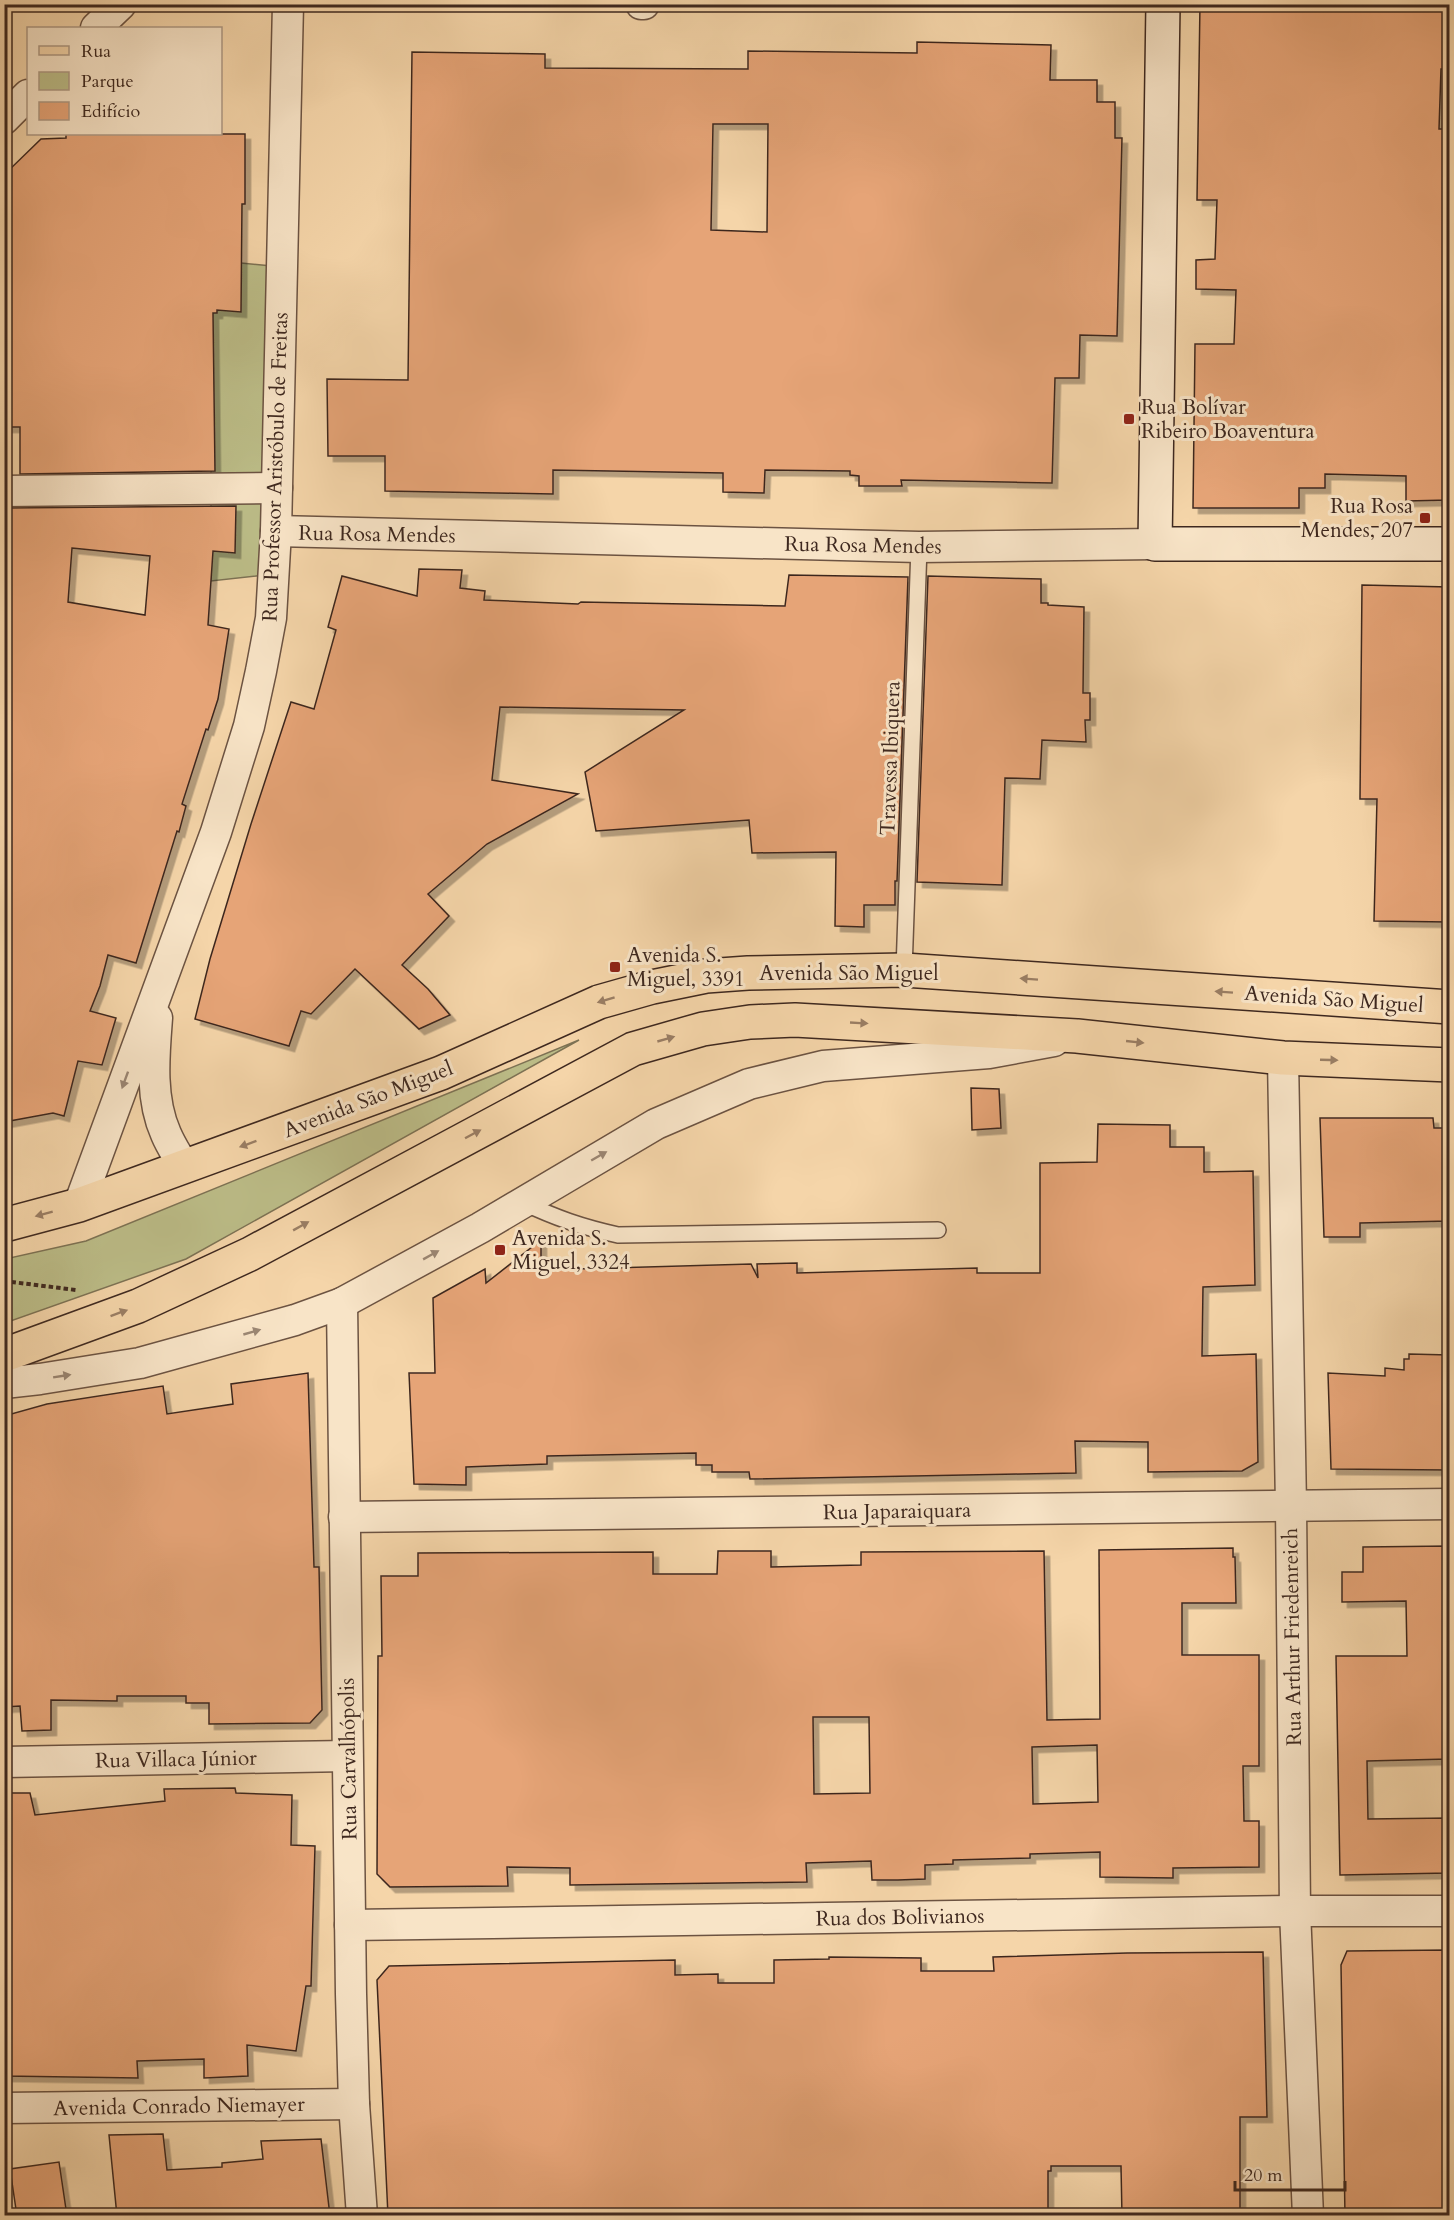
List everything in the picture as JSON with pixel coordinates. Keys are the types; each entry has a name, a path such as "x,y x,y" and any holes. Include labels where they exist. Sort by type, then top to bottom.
{"main road":[{"path":"1155,544 1163,4"},
{"name":"Rua Rosa Mendes","path":"1155,544 1449,544"},
{"name":"Avenida São Miguel","path":"4,1225 79,1205 441,1073 599,1002 652,987 706,976 904,970 1449,1007"},
{"path":"4,1355 138,1306 250,1254 633,1048 704,1029 750,1022 795,1020 1077,1036 1283,1058 1449,1065"}],"street":[{"path":"97,27 121,4"},
{"name":"Rua Professor Aristóbulo de Freitas","path":"79,1205 216,832 249,726 271,618 278,488 288,4"},
{"path":"4,119 27,96"},
{"path":"4,492 278,488"},
{"name":"Rua Rosa Mendes","path":"276,531 919,547 1155,544"},
{"name":"Rua Professor Aristóbulo de Freitas","path":"159,985 154,1046 155,1092 165,1132 184,1167"},
{"path":"4,1383 140,1363 295,1320 342,1303 407,1269 656,1124 749,1084 823,1066 989,1053 1031,1047 1077,1036"},
{"name":"Rua Arthur Friedenreich","path":"1283,1058 1295,1911 1308,2216"},
{"name":"Rua Carvalhópolis","path":"342,1303 350,1925 354,2104 362,2216"},
{"name":"Rua Japaraiquara","path":"344,1517 1449,1504"},
{"name":"Rua Villaca Júnior","path":"4,1762 347,1755"},
{"name":"Rua dos Bolivianos","path":"350,1925 1295,1911 1449,1911"},
{"name":"Avenida Conrado Niemayer","path":"4,2108 354,2104"}],"lane":[{"name":"Travessa Ibiquera","path":"904,970 919,547"},
{"path":"522,1202 580,1227 618,1235 938,1230"}],"path":[{"path":"4,1281 82,1291"}],"green space":[{"path":"211,260 282,267 274,574 211,581"},
{"path":"579,1040 186,1259 5,1323 5,1259 86,1241"}],"building":[{"path":"1200,4 1449,4 1449,69 1441,69 1439,129 1449,129 1449,500 1406,501 1406,476 1325,474 1325,488 1299,488 1299,508 1193,508 1195,344 1234,344 1236,290 1196,289 1196,260 1215,259 1217,200 1197,200"},
{"path":"917,42 1051,45 1050,80 1097,80 1097,102 1115,102 1115,138 1122,138 1117,336 1080,335 1079,378 1055,378 1052,483 901,480 902,486 859,486 859,476 850,475 850,471 765,470 764,493 723,492 723,473 553,470 553,494 385,491 385,456 328,456 327,379 408,380 412,52 545,54 545,68 748,69 748,51 917,53","holes":["713,124 768,124 767,232 711,230"]},
{"path":"245,134 241,312 217,310 217,313 213,313 215,471 20,474 20,427 4,427 4,189 7,172 41,139 66,138 66,135"},
{"path":"236,506 235,553 213,551 208,625 229,629 218,699 182,804 186,806 179,832 177,831 136,963 108,955 100,986 90,1011 116,1018 102,1065 78,1061 64,1116 53,1113 4,1122 4,508","holes":["72,548 150,556 145,615 68,602"]},
{"path":"419,569 462,570 460,588 485,591 484,600 578,604 581,602 785,606 789,575 908,577 895,905 864,905 864,927 835,926 836,852 752,853 749,820 596,831 585,772 684,710 500,707 492,780 578,794 487,844 428,894 449,916 402,965 428,989 450,1015 419,1029 355,969 311,1014 301,1011 289,1046 195,1019 210,959 291,702 314,709 336,630 328,627 342,576 417,596"},
{"path":"928,576 1041,579 1041,603 1084,607 1083,693 1090,693 1090,720 1085,720 1086,742 1042,740 1040,779 1005,778 1002,885 917,882"},
{"path":"1362,585 1449,587 1449,922 1374,921 1377,799 1360,799"},
{"path":"971,1088 999,1089 1001,1128 972,1130"},
{"path":"1320,1118 1433,1118 1434,1128 1449,1128 1449,1221 1360,1223 1360,1237 1324,1237"},
{"path":"1098,1124 1170,1125 1170,1147 1204,1147 1204,1172 1253,1171 1255,1285 1203,1287 1202,1356 1256,1354 1258,1462 1242,1471 1148,1472 1148,1442 1075,1441 1076,1473 750,1479 749,1472 712,1472 712,1465 696,1465 696,1453 547,1456 547,1464 466,1467 466,1485 414,1484 409,1373 435,1373 433,1298 485,1269 486,1283 541,1240 541,1270 751,1264 758,1278 757,1264 797,1263 797,1273 977,1268 977,1273 1040,1273 1040,1163 1097,1162"},
{"path":"1409,1354 1449,1355 1449,1470 1331,1469 1328,1373 1385,1376 1385,1368 1404,1370 1404,1359 1409,1359"},
{"path":"308,1373 314,1567 319,1567 322,1710 310,1723 209,1724 209,1703 186,1703 186,1696 117,1696 117,1701 51,1700 51,1730 22,1731 20,1706 4,1707 4,1416 47,1404 163,1386 167,1414 233,1404 231,1384"},
{"path":"1449,1546 1449,1759 1367,1761 1368,1819 1449,1818 1449,1873 1340,1875 1336,1656 1407,1656 1406,1601 1342,1602 1342,1572 1363,1572 1363,1547"},
{"path":"1233,1548 1236,1603 1182,1603 1182,1655 1259,1655 1259,1766 1243,1766 1244,1821 1259,1821 1259,1867 1173,1868 1173,1878 1100,1877 1100,1852 1030,1854 1030,1858 953,1860 953,1864 925,1865 925,1879 898,1880 872,1880 871,1861 806,1863 807,1882 570,1885 570,1868 507,1867 508,1886 390,1887 377,1874 378,1656 382,1656 381,1576 418,1576 418,1553 653,1552 653,1574 717,1574 718,1551 771,1551 771,1567 861,1565 861,1552 1044,1551 1047,1720 1100,1719 1099,1550","holes":["813,1717 869,1717 870,1793 814,1794","1097,1745 1098,1802 1033,1804 1032,1747"]},
{"path":"235,1788 236,1793 292,1795 291,1845 315,1846 311,1986 306,1986 296,2051 247,2045 248,2076 204,2078 204,2059 137,2061 138,2078 4,2076 4,1793 30,1793 35,1815 165,1801 164,1789"},
{"path":"1449,1950 1449,2216 1345,2216 1341,1965 1347,1951"},
{"path":"1263,1952 1267,2117 1240,2117 1240,2216 1122,2216 1121,2166 1051,2166 1051,2171 1048,2171 1048,2216 388,2216 377,1980 389,1966 675,1960 675,1975 718,1974 718,1983 774,1983 774,1960 829,1959 829,1957 921,1958 921,1971 994,1971 993,1957"},
{"path":"163,2134 167,2170 222,2167 222,2163 263,2159 261,2141 321,2139 330,2216 275,2216 274,2211 235,2216 117,2216 109,2135"},
{"path":"59,2162 67,2216 17,2216 10,2169"}],"place":[{"name":"Rua Bolívar Ribeiro Boaventura","path":"1129,419"},
{"name":"Rua Rosa Mendes, 207","path":"1425,518"},
{"name":"Avenida S. Miguel, 3391","path":"615,967"},
{"name":"Avenida S. Miguel, 3324","path":"500,1250"}]}
